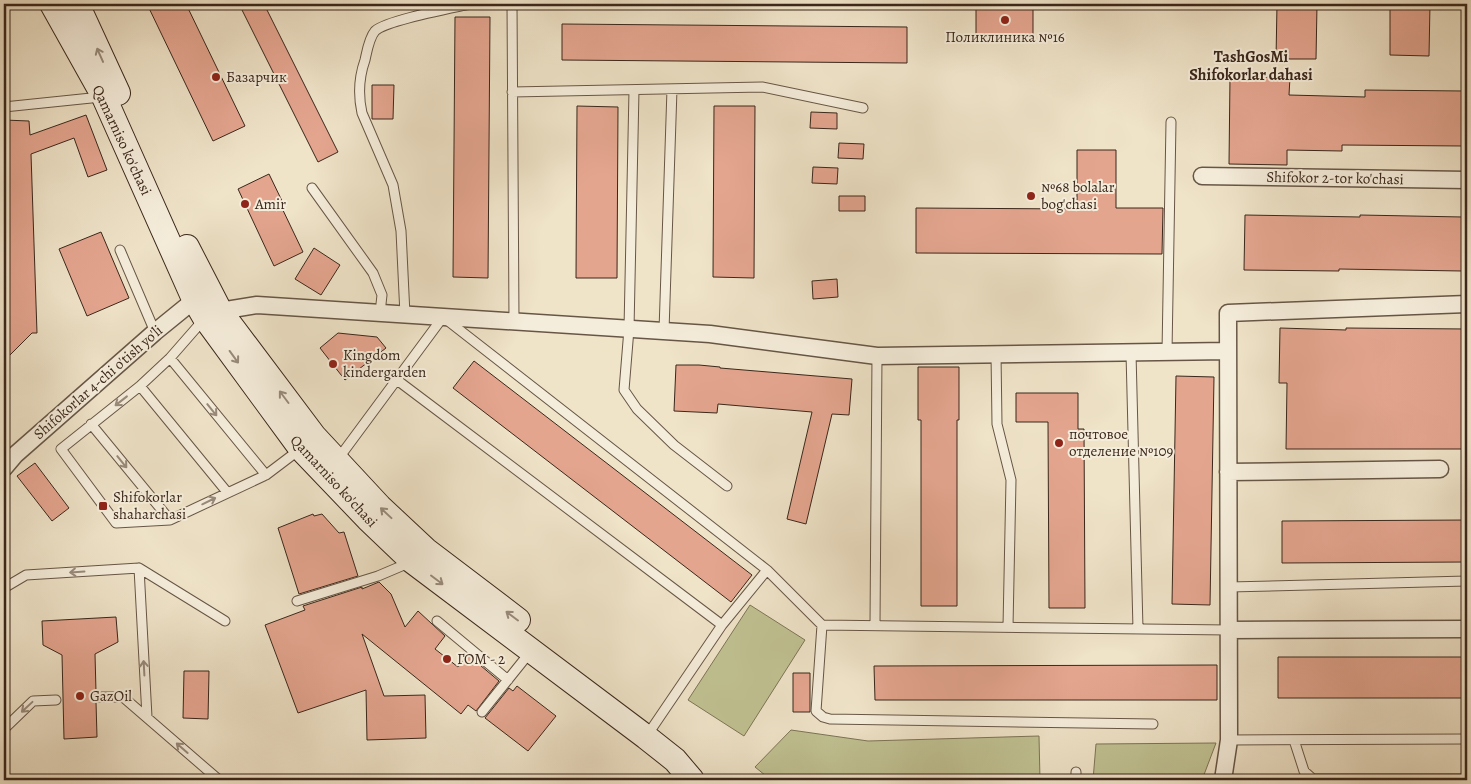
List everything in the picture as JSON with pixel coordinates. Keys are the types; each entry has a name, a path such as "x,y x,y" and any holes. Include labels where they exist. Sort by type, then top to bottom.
{"main road":[{"name":"Qamarniso ko'chasi","path":"52,4 104,97 207,304 307,442 368,519 412,562 531,651 650,731 692,780"},
{"name":"Qamarniso ko'chasi","path":"77,4 192,256 207,304"},
{"name":"Qamarniso ko'chasi","path":"307,442 336,460 380,507 426,550 712,780"}],"street":[{"name":"Shifokor 2-tor ko'chasi","path":"1202,176 1467,180"},
{"path":"207,304 257,305 710,334 877,356 1228,352"},
{"name":"Shifokorlar 4-chi o'tish yo'li","path":"4,468 15,455 155,332 207,304"},
{"path":"1222,780 1229,740 1228,313 1467,304"},
{"path":"1228,472 1440,469"},
{"path":"1229,630 1467,629"}],"lane":[{"path":"405,315 399,220 393,185 362,113 359,93 362,70 372,36 382,26 472,4"},
{"path":"512,4 514,321"},
{"path":"512,92 762,87 864,108"},
{"path":"664,331 672,89"},
{"path":"634,90 629,329 624,390 636,409 674,445 727,486"},
{"path":"4,107 104,97"},
{"path":"1166,352 1171,122"},
{"path":"312,188 373,273 382,295 380,313"},
{"path":"120,250 155,332"},
{"path":"207,304 170,358 140,386 61,449 116,523 170,520 266,475 307,442"},
{"path":"336,460 443,317 767,570 822,625 1229,630"},
{"path":"1131,353 1138,629"},
{"path":"996,354 997,424 1011,480 1008,627"},
{"path":"875,625 877,356"},
{"path":"170,358 266,475"},
{"path":"397,380 722,626"},
{"path":"140,386 227,492"},
{"path":"91,424 170,520"},
{"path":"298,601 378,576 412,562"},
{"path":"139,568 146,717"},
{"path":"4,588 26,575 139,568 225,620"},
{"path":"650,731 722,626 767,570"},
{"path":"1228,587 1467,581"},
{"path":"436,621 508,680"},
{"path":"822,625 816,711 822,717 830,720 1153,724"},
{"path":"482,712 531,651"},
{"path":"100,697 123,696 219,780"},
{"path":"4,729 33,701 56,700"},
{"path":"1229,740 1467,739"},
{"path":"1294,740 1304,771 1314,779 1467,778"}],"green space":[{"path":"750,605 805,640 744,736 688,700"},
{"path":"791,730 868,741 1039,736 1040,780 771,780 755,767"},
{"path":"1216,743 1202,780 1093,780 1096,744"}],"building":[{"path":"147,4 186,4 245,126 213,141"},
{"path":"239,4 264,4 338,152 318,162"},
{"name":"Поликлиника №16","path":"976,4 1033,4 1033,36 976,36"},
{"path":"1277,4 1317,5 1316,59 1276,59"},
{"path":"1390,4 1430,4 1429,56 1390,55"},
{"path":"455,17 490,17 488,278 453,277"},
{"path":"562,24 907,27 907,63 562,60"},
{"path":"1230,77 1290,77 1289,95 1365,97 1365,90 1464,91 1463,146 1342,145 1342,151 1287,150 1287,165 1229,164"},
{"path":"372,85 394,85 393,119 372,119"},
{"path":"577,106 618,107 617,278 576,278"},
{"path":"714,106 755,106 754,278 713,277"},
{"path":"811,112 837,113 837,129 810,128"},
{"path":"86,115 107,170 88,177 74,138 31,154 37,333 32,333 4,361 4,120 29,121 30,135"},
{"path":"839,143 864,144 863,159 838,158"},
{"path":"1077,150 1116,150 1116,208 1163,208 1162,254 916,253 916,208 1077,209"},
{"path":"813,167 838,168 837,184 812,183"},
{"path":"269,174 283,203 280,204 303,252 274,266 238,189"},
{"path":"839,196 865,196 865,211 839,211"},
{"path":"1245,215 1463,217 1462,271 1244,270"},
{"path":"101,232 129,298 87,316 59,249"},
{"path":"314,248 340,265 321,295 295,279"},
{"path":"837,279 838,297 813,299 812,281"},
{"path":"1280,328 1346,330 1346,328 1467,329 1467,449 1286,449 1287,383 1279,383"},
{"path":"338,333 377,337 386,348 345,380 320,348"},
{"path":"474,361 752,575 731,602 453,388"},
{"path":"676,365 699,365 852,379 849,415 832,414 806,524 787,519 812,412 718,404 717,413 674,411"},
{"path":"918,367 959,367 959,420 957,420 957,606 921,606 921,420 918,420"},
{"path":"1176,376 1214,377 1210,605 1172,604"},
{"path":"1016,393 1078,393 1078,429 1084,429 1085,608 1049,608 1048,422 1016,422"},
{"path":"35,463 69,508 52,521 17,476"},
{"path":"313,514 314,516 322,514 339,533 344,532 358,576 299,594 278,528"},
{"path":"1467,520 1467,562 1282,563 1282,521"},
{"path":"379,582 391,594 405,627 418,611 445,636 435,649 458,667 468,655 499,681 476,711 468,705 461,714 362,634 384,696 425,695 426,738 367,740 366,690 298,713 265,625 305,610 303,606 362,587 362,589"},
{"path":"116,617 118,642 95,654 96,692 94,697 96,702 97,737 64,739 62,655 43,645 42,621"},
{"path":"1278,657 1467,657 1467,698 1278,698"},
{"path":"1217,665 1217,700 875,700 874,666"},
{"path":"184,671 209,671 208,719 183,718"},
{"path":"793,673 810,673 810,712 793,712"},
{"path":"517,686 556,716 528,751 485,718 509,688 513,691"}],"place":[{"name":"Поликлиника №16","path":"1005,20"},
{"name":"Базарчик","path":"216,77"},
{"name":"№68 bolalar bog'chasi","path":"1031,196"},
{"name":"Amir","path":"245,204"},
{"name":"Kingdom kindergarden","path":"333,364"},
{"name":"почтовое отделение №109","path":"1059,443"},
{"name":"Shifokorlar shaharchasi","path":"103,506"},
{"name":"ГОМ - 2","path":"447,659"},
{"name":"GazOil","path":"80,696"}],"district":[{"name":"TashGosMi Shifokorlar dahasi","path":"1251,65"}]}
